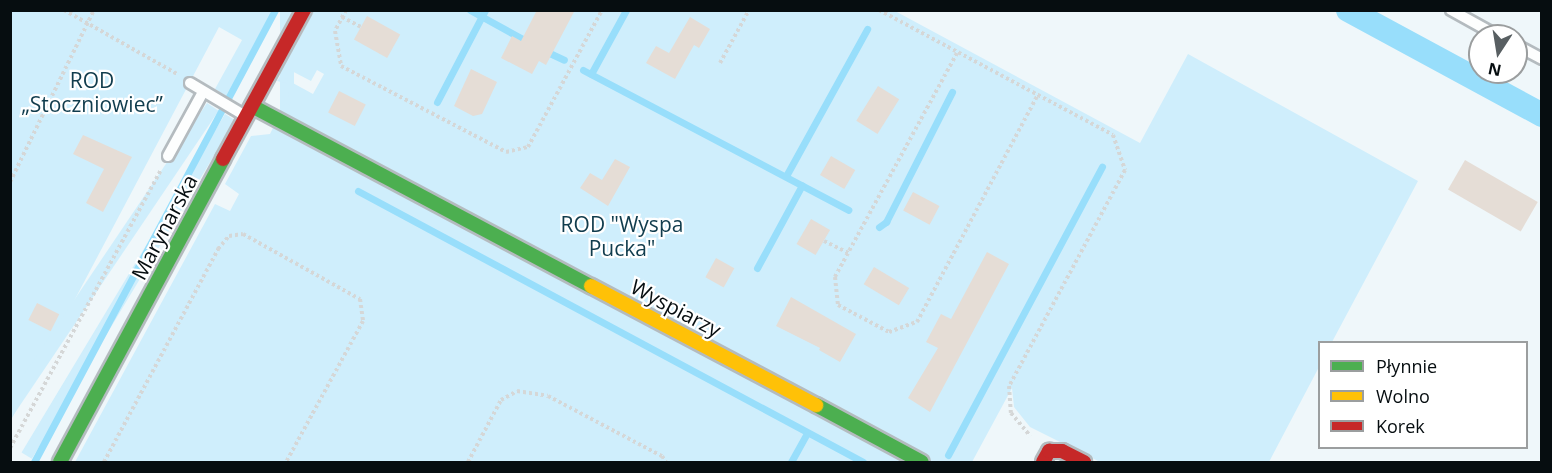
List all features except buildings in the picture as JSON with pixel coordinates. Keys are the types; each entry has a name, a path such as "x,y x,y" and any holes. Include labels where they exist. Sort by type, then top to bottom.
{"street":[{"name":"Marynarska","path":"60,462 246,112 304,10"},
{"name":"Wyspiarzy","path":"246,112 922,462"},
{"path":"1043,462 1049,451 1062,451 1084,462"}],"lane":[{"path":"1450,10 1476,24"},
{"path":"1528,51 1542,59"},
{"path":"190,83 246,112"},
{"path":"168,156 206,93"}],"path":[{"path":"64,10 190,83"},
{"path":"10,182 77,49 94,10"},
{"path":"346,10 335,31 341,66 506,152 528,147 602,10"},
{"path":"720,63 749,10"},
{"path":"879,10 1113,135 1125,170 1008,386 1011,413 1037,442"},
{"path":"342,17 361,27"},
{"path":"957,52 835,278 838,305 889,332 917,322 1037,96"},
{"path":"10,448 168,156"},
{"path":"104,462 218,249 229,236 243,234 360,299 363,321 286,462"},
{"path":"824,241 849,253"},
{"path":"468,462 501,400 517,391 548,396 662,456 666,462"}],"green space":[{"name":"ROD „Stoczniowiec”","path":"11,11 272,11 226,96 215,89 242,40 219,27 11,420"},
{"path":"280,11 294,11 294,111 280,111"},
{"name":"ROD \"Wyspa Pucka\"","path":"314,11 895,11 1140,143 1188,54 1418,181 1333,341 1318,341 1318,369 1269,462 1100,462 1030,427 1014,407 1012,388 972,462 75,462 215,204 230,211 239,194 225,184 251,136 270,134 285,103 291,106 286,83 277,81 280,76 313,94 324,74 317,70 311,81 284,67"},
{"path":"207,103 219,111 10,420 10,395"},
{"path":"225,114 235,120 32,459 22,453"}],"waterway":[{"path":"34,462 275,10"},
{"path":"470,10 528,42"},
{"path":"437,102 485,10"},
{"path":"591,74 626,10"},
{"path":"1348,10 1542,115"},
{"path":"786,176 867,29"},
{"path":"543,50 564,60"},
{"path":"583,70 848,210"},
{"path":"879,227 886,222 952,92"},
{"path":"948,455 1102,167"},
{"path":"757,268 802,185"},
{"path":"358,191 863,462"},
{"path":"791,462 807,433"}],"traffic: fast":[{"path":"252,106 591,286"},
{"path":"60,462 223,159"},
{"path":"816,405 922,462"}],"traffic: slow":[{"path":"591,286 816,405"}],"traffic: jam":[{"path":"223,159 304,10"},
{"path":"1043,462 1049,451 1062,451 1084,462"}]}
